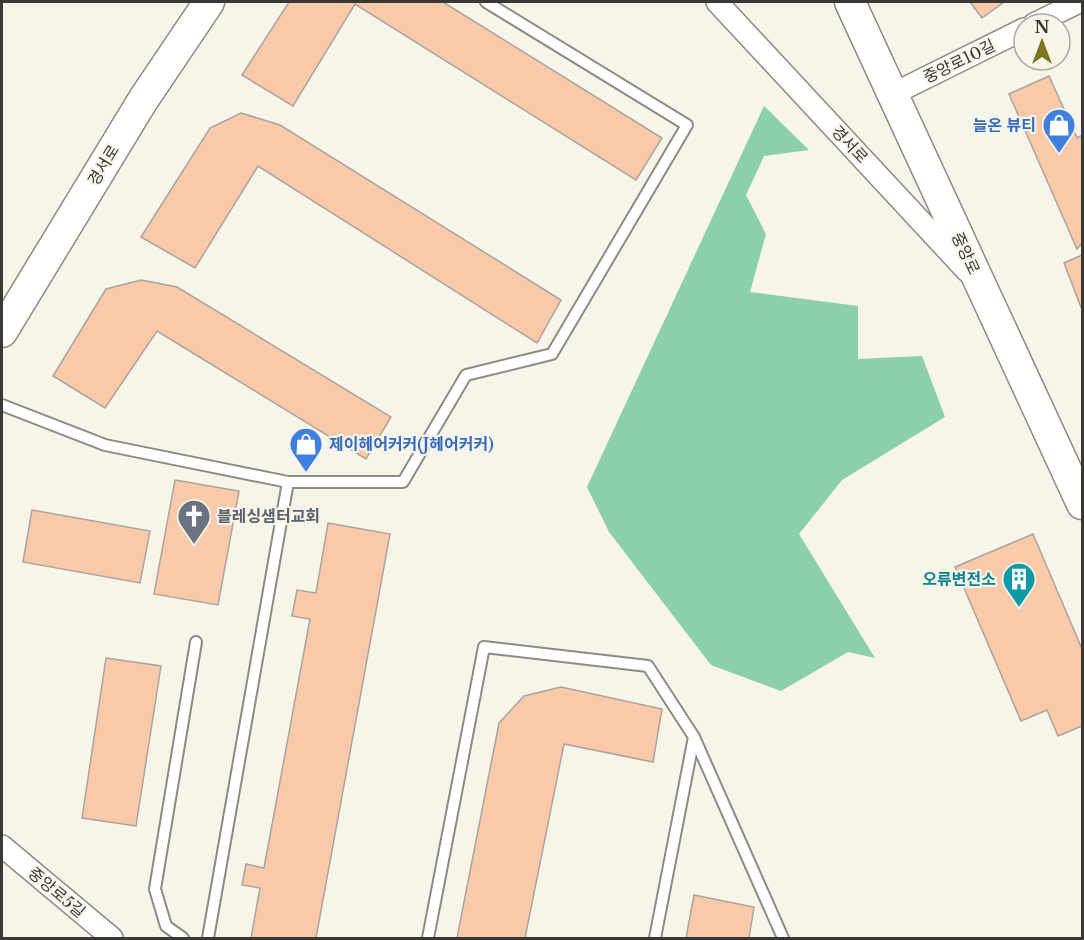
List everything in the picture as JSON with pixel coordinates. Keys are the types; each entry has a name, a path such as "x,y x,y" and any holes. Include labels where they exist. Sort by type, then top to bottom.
{"main road":[{"name":"경서로","path":"2,332 142,100 209,2"},
{"name":"중앙로","path":"850,2 1083,504"}],"street":[{"name":"경서로","path":"717,2 982,287"},
{"path":"1059,12 1079,2"},
{"name":"중앙로10길","path":"893,94 1012,35"},
{"name":"중앙로5길","path":"2,846 112,939"}],"lane":[{"path":"2,405 105,445 288,482 403,482 466,375 552,354 687,125 486,2"},
{"path":"208,939 288,482"},
{"path":"183,939 166,926 155,889 196,642"},
{"path":"428,939 484,647 648,666 694,737 783,939"},
{"path":"655,939 694,737"}],"green space":[{"path":"764,106 809,150 764,156 746,195 766,234 750,292 858,306 858,359 922,356 945,417 842,480 799,534 875,658 848,652 781,691 711,665 609,532 587,487"}],"building":[{"path":"289,2 443,2 662,138 636,180 355,4 293,106 242,75"},
{"path":"970,2 1004,2 982,18"},
{"path":"1049,76 1077,138 1082,135 1082,243 1077,249 1009,94"},
{"path":"241,113 280,125 561,300 537,343 258,166 195,268 141,237 210,128"},
{"path":"1082,255 1082,310 1064,263"},
{"path":"141,280 177,287 391,417 366,459 157,331 105,408 53,376 106,289"},
{"path":"175,480 239,491 218,605 154,594"},
{"path":"32,510 150,531 140,583 23,562"},
{"path":"328,523 390,534 316,938 251,938 260,888 242,885 246,864 264,868 310,619 292,616 297,590 316,593"},
{"name":"오류변전소","path":"1033,534 1082,649 1082,726 1058,736 1047,710 1021,721 955,567"},
{"path":"106,658 161,666 136,826 82,818"},
{"path":"561,687 662,709 653,762 564,744 525,938 457,938 499,723 524,696"},
{"path":"694,895 754,907 749,938 686,938"}],"place":[{"name":"늘온 뷰티","path":"1059,154"},
{"name":"제이헤어커커(J헤어커커)","path":"306,473"},
{"name":"블레싱샘터교회","path":"194,545"},
{"name":"오류변전소","path":"1019,608"}]}
